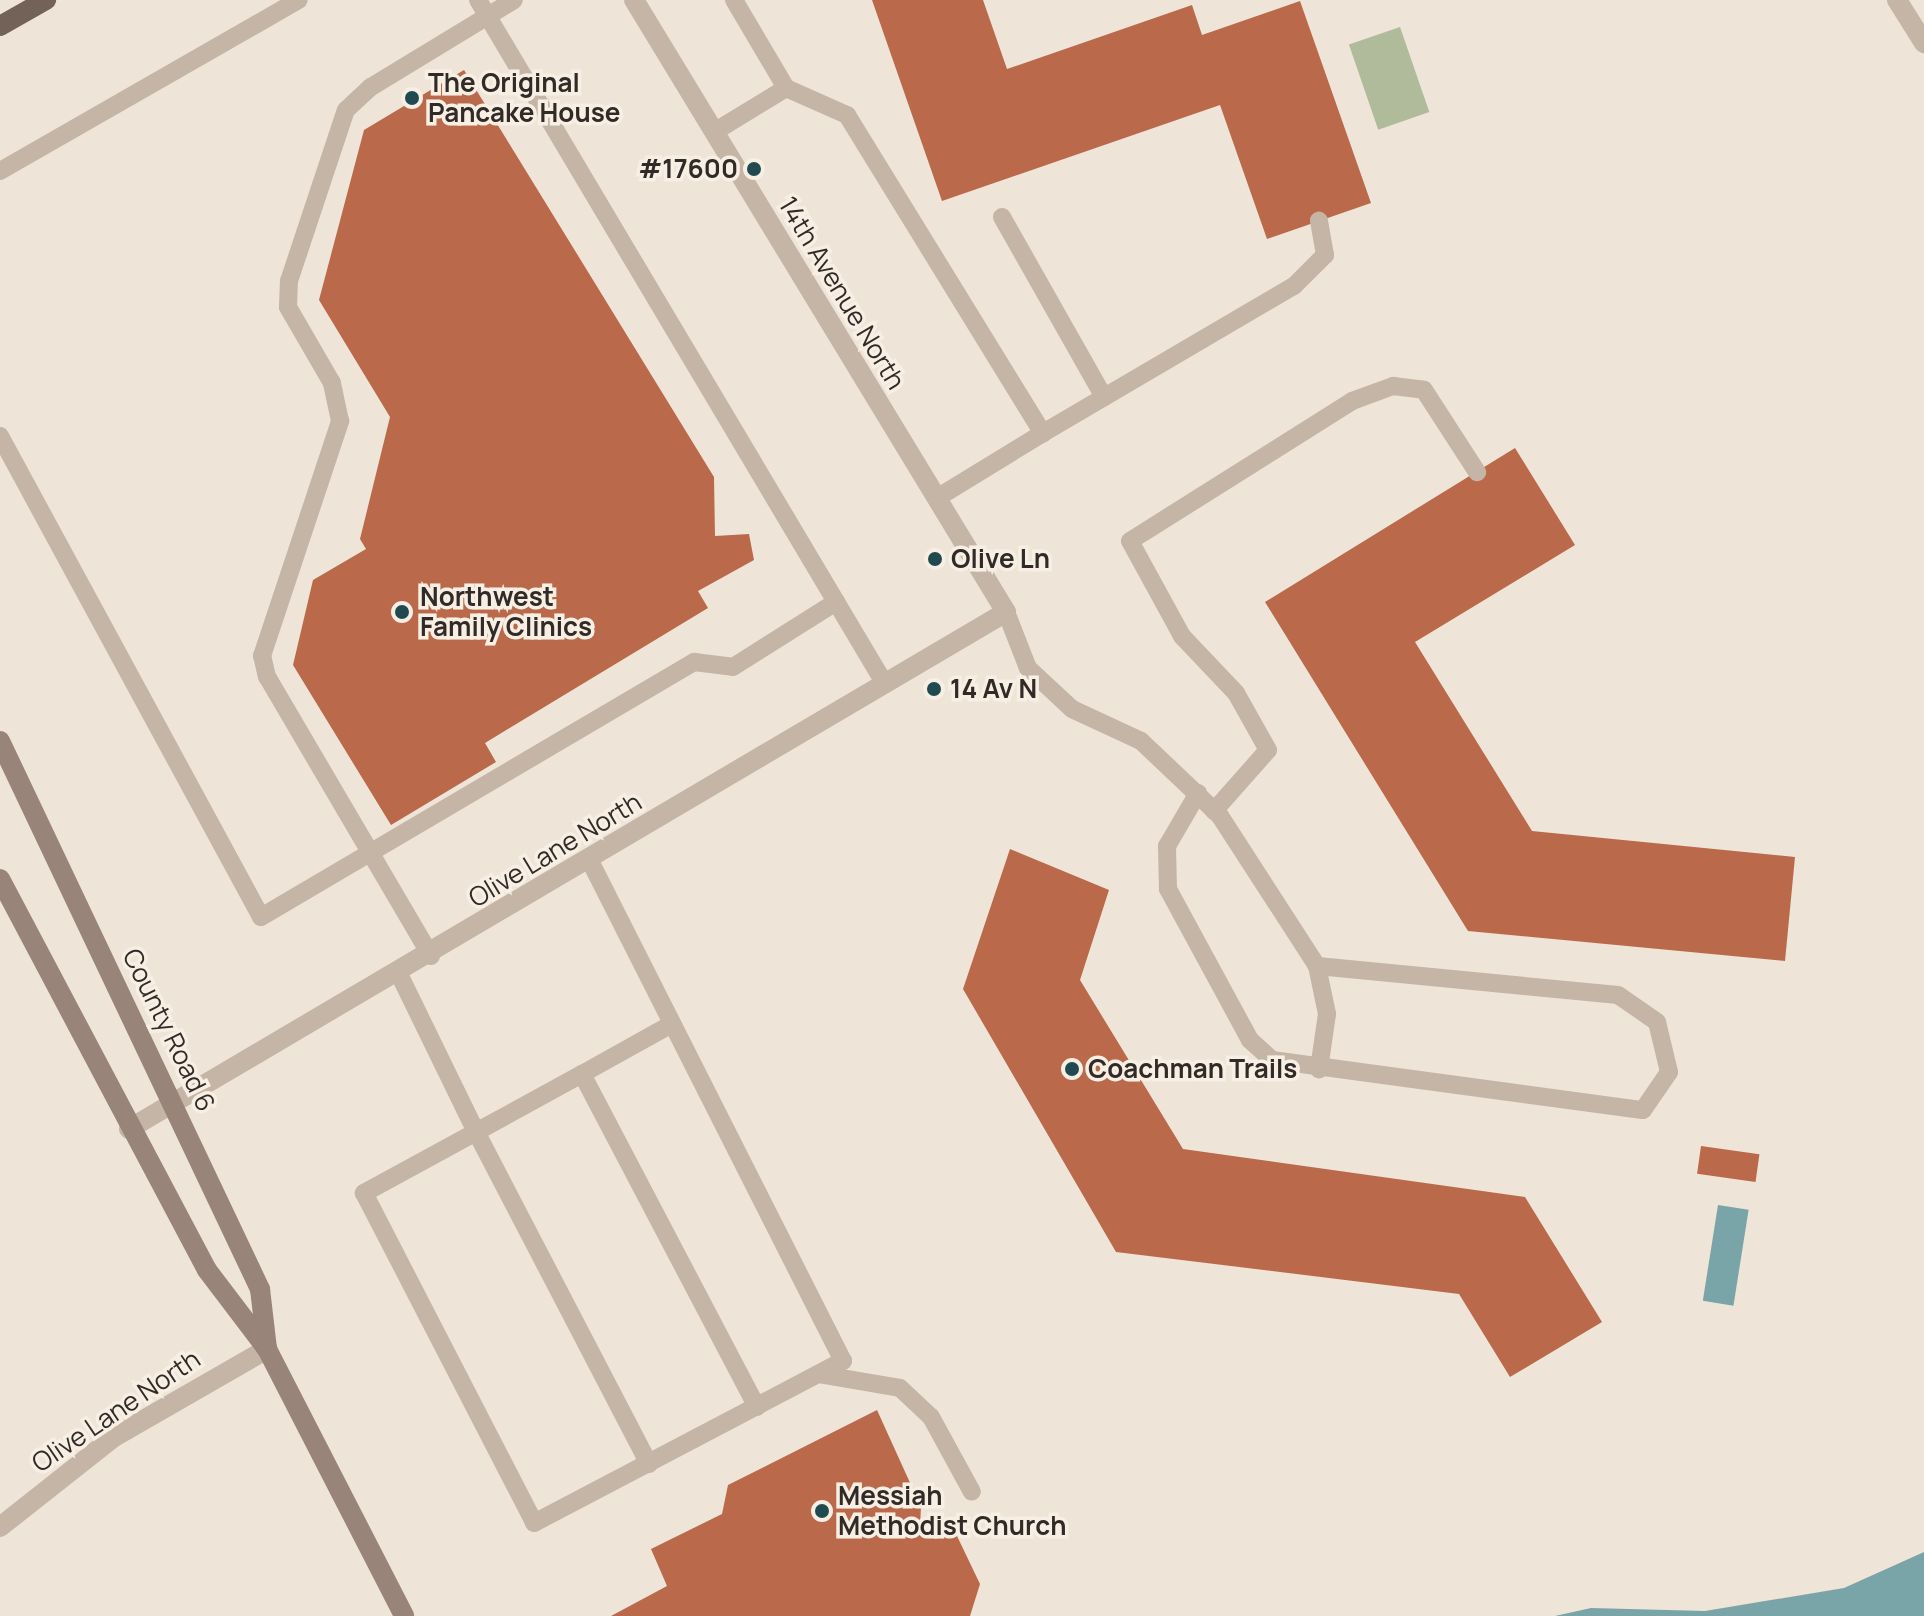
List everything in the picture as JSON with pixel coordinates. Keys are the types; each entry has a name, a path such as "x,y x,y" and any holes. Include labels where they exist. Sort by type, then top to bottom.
{"main road":[{"path":"0,26 46,0"},
{"name":"County Road 6","path":"0,741 177,1104 260,1289 267,1349"},
{"name":"County Road 6","path":"0,879 129,1129 207,1270 267,1349 404,1616"}],"street":[{"name":"14th Avenue North","path":"634,0 1006,612"},
{"path":"1897,0 1924,43"},
{"name":"Olive Lane North","path":"129,1129 431,956 1006,612"},
{"name":"Olive Lane North","path":"0,1527 114,1437 267,1349"}],"lane":[{"path":"0,171 299,0"},
{"path":"431,956 267,677 262,656 340,421 332,383 288,307 289,281 346,110 371,87 483,8 514,0"},
{"path":"734,0 786,88 847,115 1043,433"},
{"path":"483,8 885,684"},
{"path":"714,132 786,88"},
{"path":"1002,217 1104,397"},
{"path":"937,498 1294,286 1325,255 1319,221"},
{"path":"1214,811 1268,750 1236,693 1182,636 1130,541 1352,401 1393,386 1424,390 1477,472"},
{"path":"0,436 261,917 694,662 733,667 836,602"},
{"path":"1006,612 1028,668 1072,709 1141,741 1214,811 1317,966 1327,1014 1319,1069"},
{"path":"1198,793 1167,846 1168,889 1250,1040 1272,1060 1319,1069 1643,1110 1669,1072 1657,1022 1618,995 1317,966"},
{"path":"589,859 843,1361 534,1523 364,1193 672,1024"},
{"path":"399,974 476,1132 649,1464"},
{"path":"582,1074 757,1407"},
{"path":"818,1374 900,1388 931,1417 972,1492"}],"green space":[{"path":"1400,27 1429,112 1378,130 1349,45"}],"water":[{"path":"1718,1205 1749,1210 1733,1306 1703,1301"},
{"path":"1924,1552 1924,1616 1555,1616 1591,1608 1705,1611 1844,1588"}],"building":[{"path":"872,0 983,0 1007,69 1192,5 1202,35 1300,1 1371,203 1267,239 1220,105 942,201"},
{"path":"464,70 714,477 715,536 749,534 754,560 698,591 708,608 485,743 496,762 391,825 293,665 313,580 366,549 360,539 390,417 319,300 364,130"},
{"path":"1515,448 1575,545 1415,642 1532,831 1795,857 1785,961 1468,931 1265,602"},
{"name":"Coachman Trails","path":"1010,849 1109,890 1080,980 1183,1149 1525,1197 1602,1322 1510,1377 1459,1294 1116,1252 963,989"},
{"path":"1701,1146 1759,1154 1756,1182 1697,1174"},
{"name":"Messiah Methodist Church","path":"877,1410 921,1507 920,1526 957,1536 980,1584 970,1616 611,1616 667,1586 651,1549 722,1514 728,1485"}],"place":[{"name":"The Original Pancake House","path":"412,98"},
{"name":"#17600","path":"754,169"},
{"name":"Olive Ln","path":"935,559"},
{"name":"Northwest Family Clinics","path":"402,612"},
{"name":"14 Av N","path":"934,689"},
{"name":"Coachman Trails","path":"1072,1069"},
{"name":"Messiah Methodist Church","path":"822,1511"}]}
